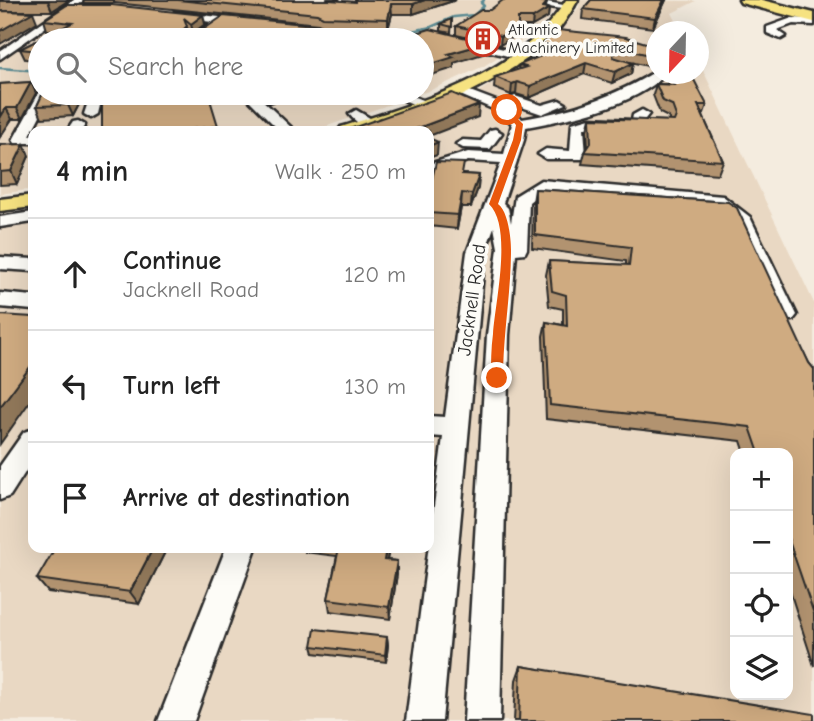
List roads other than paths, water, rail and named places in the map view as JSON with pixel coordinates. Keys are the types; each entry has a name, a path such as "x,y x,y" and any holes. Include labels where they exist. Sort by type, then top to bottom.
{"highway":[{"path":"746,0 814,20"}],"main road":[{"path":"434,100 457,91 520,56 545,37 570,3"},
{"path":"363,126 422,105"},
{"path":"0,205 28,202"}],"street":[{"path":"41,28 80,0"},
{"path":"319,28 336,3"},
{"path":"534,5 570,3"},
{"path":"66,9 91,9"},
{"path":"168,15 261,24 256,28"},
{"path":"41,17 55,18"},
{"path":"210,28 222,20"},
{"path":"781,36 772,33 771,29 792,21 814,20"},
{"path":"518,35 545,37 567,34"},
{"path":"434,35 520,56"},
{"path":"0,56 28,37"},
{"path":"637,69 646,73"},
{"path":"515,100 542,110 562,103 605,103 649,84"},
{"path":"625,108 654,84"},
{"path":"457,91 507,110 519,124 584,105"},
{"path":"546,147 577,142 577,126 590,122 640,125 638,118 647,116 605,103"},
{"path":"28,139 19,140 39,105"},
{"path":"91,114 94,105"},
{"path":"260,105 282,126"},
{"path":"355,114 370,124"},
{"name":"Jacknell Road","path":"424,721 476,252 510,160 519,124"},
{"path":"434,165 454,147 485,146 495,132"},
{"path":"11,150 28,142"},
{"path":"454,147 510,160"},
{"path":"507,248 518,249 521,200 541,185 717,200 741,217 792,327"},
{"path":"482,721 498,335 507,248 499,208 493,204"},
{"path":"0,222 28,218"},
{"path":"0,263 28,265"},
{"path":"0,300 28,303"},
{"path":"434,426 456,428"},
{"path":"0,488 28,446"},
{"path":"176,721 239,553"}],"waterway":[{"path":"426,28 454,17 474,15 484,6 481,3 484,0"},
{"path":"0,68 28,70"}],"place":[{"name":"Atlantic Machinery Limited","path":"483,39"}]}
